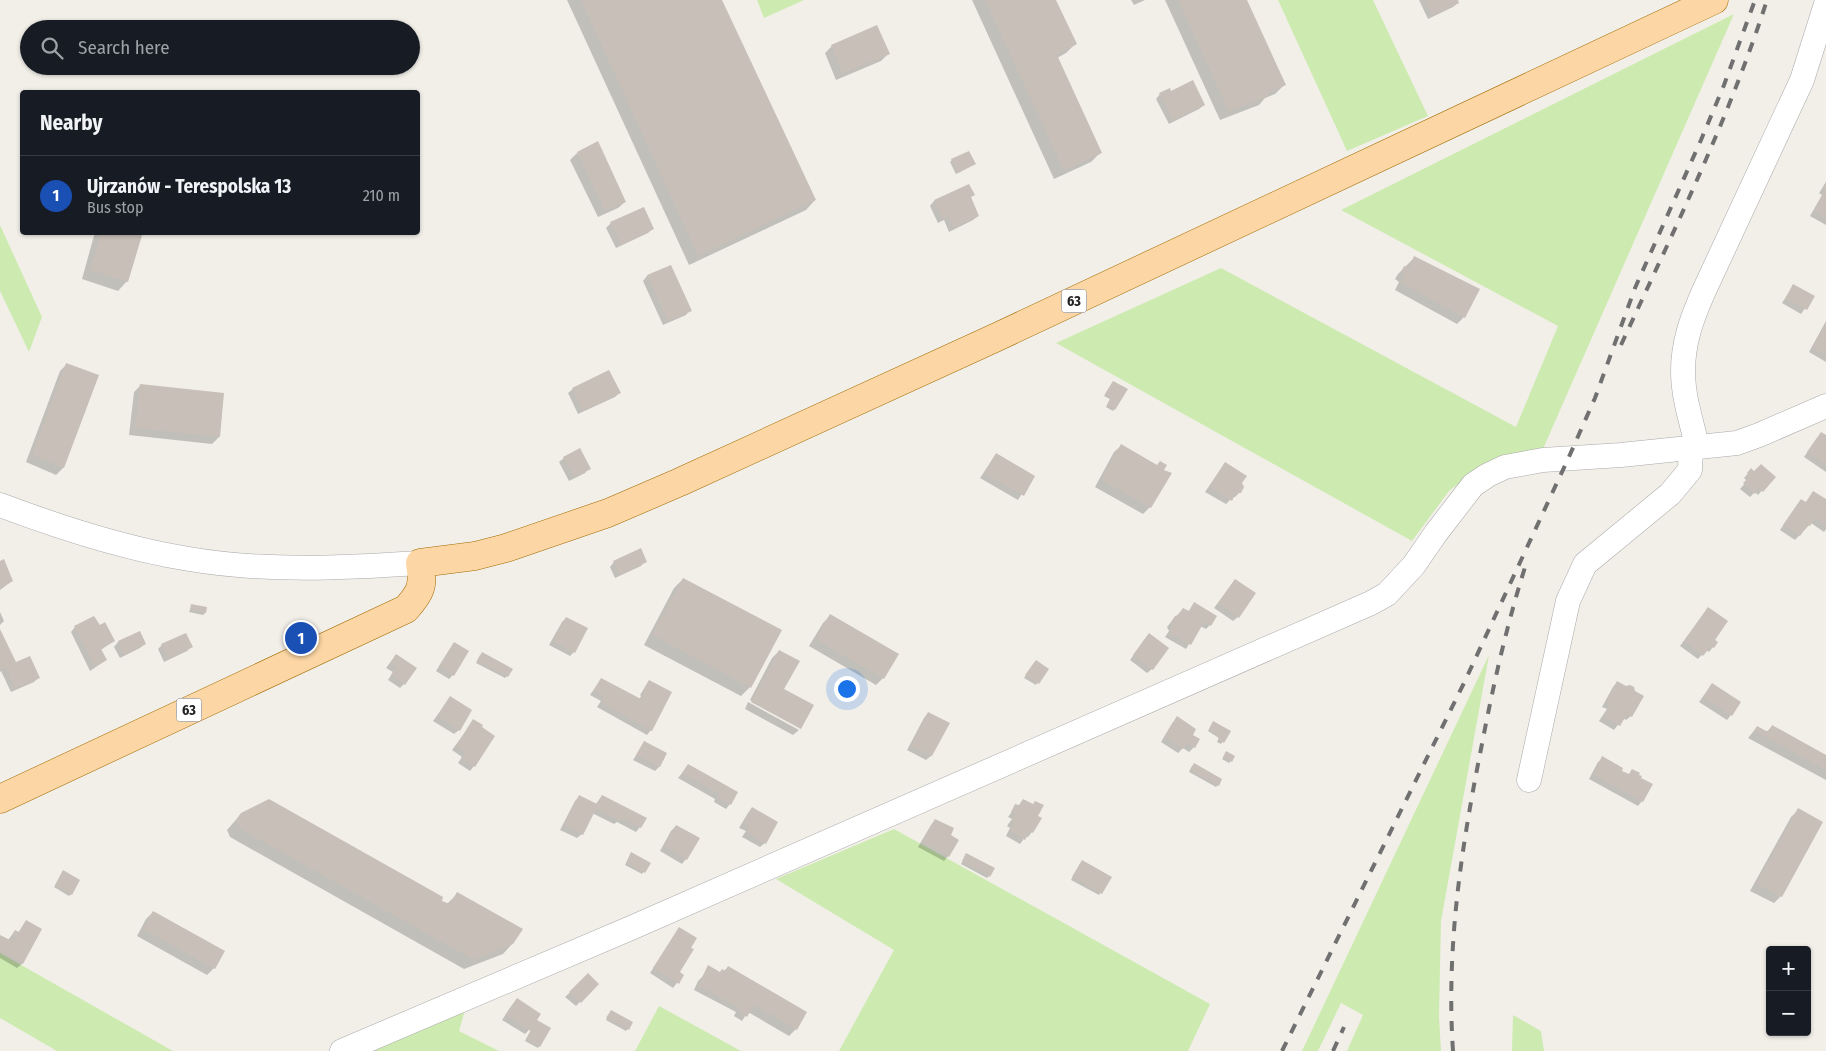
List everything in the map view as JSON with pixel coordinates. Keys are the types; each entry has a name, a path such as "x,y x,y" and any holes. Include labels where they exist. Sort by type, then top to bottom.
{"main road":[{"name":"63","path":"0,799 406,609 422,588 420,563 475,556 506,548 608,513 680,482 997,337 1714,0"}],"street":[{"path":"1529,780 1568,601 1585,564 1670,494 1690,470 1694,447 1684,386 1683,362 1686,336 1708,280 1802,80 1826,4"},
{"path":"342,1051 632,928 1387,594 1414,565 1473,485 1505,467 1544,460 1621,455 1737,442 1759,435 1826,406"},
{"path":"0,506 86,534 153,553 191,560 225,564 313,568 420,563"}],"green space":[{"path":"757,0 804,0 764,18"},
{"path":"1278,0 1373,0 1428,116 1347,151"},
{"path":"1734,14 1543,449 1483,465 1449,491 1412,541 1056,343 1221,268 1516,427 1558,326 1341,210"},
{"path":"0,225 42,317 29,352 0,291"},
{"path":"1489,655 1441,921 1439,1016 1441,1051 1347,1051 1363,1015 1341,1003 1318,1051 1302,1051"},
{"path":"894,829 1210,1004 1188,1051 839,1051 894,950 776,879"},
{"path":"0,953 173,1051 57,1051 0,1018"},
{"path":"659,1006 741,1051 635,1051"},
{"path":"465,1010 459,1031 499,1051 373,1051"},
{"path":"1513,1015 1541,1031 1544,1051 1512,1051"}],"building":[{"path":"581,0 722,0 816,200 698,256"},
{"path":"985,0 1056,0 1077,44 1057,55 1102,153 1064,171"},
{"path":"1178,0 1247,0 1286,85 1268,93 1269,96 1229,112"},
{"path":"1425,0 1458,0 1459,3 1432,16"},
{"path":"877,25 890,54 843,74 831,45"},
{"path":"1193,80 1205,105 1173,120 1159,93 1170,88 1171,91"},
{"path":"598,141 626,202 605,211 577,152"},
{"path":"969,151 976,164 958,173 951,159"},
{"path":"1826,182 1826,219 1814,211 1825,190 1822,189"},
{"path":"969,184 975,195 971,197 979,216 953,228 949,217 942,219 934,200"},
{"path":"644,207 654,229 621,245 610,222"},
{"path":"100,235 142,235 128,282 90,270"},
{"path":"1414,256 1480,289 1465,318 1401,283 1405,274 1401,272 1404,266 1409,268"},
{"path":"671,265 692,311 668,321 647,275"},
{"path":"1793,284 1815,296 1807,310 1785,299"},
{"path":"1826,323 1826,355 1812,348"},
{"path":"66,363 99,375 64,468 32,455"},
{"path":"609,370 621,393 582,411 572,388"},
{"path":"1113,381 1128,389 1115,410 1107,405 1111,397 1105,394"},
{"path":"140,384 224,393 220,437 135,428"},
{"path":"1821,432 1826,435 1826,465 1807,452"},
{"path":"1121,444 1157,465 1160,461 1167,465 1164,470 1172,473 1151,508 1101,480"},
{"path":"580,448 591,469 574,477 563,457"},
{"path":"996,453 1035,476 1024,496 984,473"},
{"path":"1225,462 1247,476 1242,483 1244,487 1241,493 1236,493 1232,501 1209,487"},
{"path":"1761,464 1776,477 1763,492 1759,488 1755,494 1743,483 1750,476 1747,473 1751,468 1754,471"},
{"path":"1813,491 1826,499 1826,526 1815,518 1800,536 1783,525 1801,499 1806,502"},
{"path":"641,548 647,562 620,575 613,561"},
{"path":"4,559 13,581 0,588 0,561"},
{"path":"683,578 782,630 751,688 652,635"},
{"path":"1235,579 1256,593 1239,618 1218,603"},
{"path":"1194,602 1217,616 1211,626 1204,622 1191,645 1169,633 1173,625 1171,622 1175,616 1183,608 1189,611"},
{"path":"191,604 207,607 206,613 190,610"},
{"path":"1708,607 1728,621 1715,640 1718,642 1714,648 1711,646 1703,656 1684,641"},
{"path":"830,614 899,654 884,679 815,639"},
{"path":"94,616 100,625 105,622 115,641 101,649 107,660 95,667 74,626"},
{"path":"566,617 588,628 575,653 553,641"},
{"path":"0,629 16,662 30,656 40,678 15,689 6,668 0,671"},
{"path":"140,631 146,644 124,655 118,641"},
{"path":"186,633 193,647 168,659 161,644"},
{"path":"1149,633 1169,648 1153,670 1133,655"},
{"path":"454,642 469,651 454,676 439,666"},
{"path":"779,650 800,661 784,689 814,705 801,729 751,702"},
{"path":"482,652 513,669 508,677 477,661"},
{"path":"396,654 417,668 405,685 391,675 396,667 390,663"},
{"path":"1036,660 1049,669 1039,684 1025,675"},
{"path":"601,678 641,699 645,691 643,690 649,680 672,692 652,731 601,703 604,696 594,690"},
{"path":"1617,681 1626,686 1634,687 1635,691 1644,696 1632,717 1627,714 1620,726 1603,717 1610,704 1605,702"},
{"path":"1712,683 1741,702 1732,716 1703,697"},
{"path":"450,696 472,710 460,731 437,716"},
{"path":"928,712 950,723 932,756 911,746"},
{"path":"1177,716 1196,729 1193,735 1200,739 1195,748 1187,744 1184,749 1164,737"},
{"path":"473,719 495,736 475,767 461,758 465,752 456,746"},
{"path":"1213,721 1231,731 1224,743 1218,739 1220,736 1209,729"},
{"path":"1772,725 1826,755 1826,770 1754,731 1757,726 1768,732"},
{"path":"644,741 667,753 660,767 636,755"},
{"path":"1226,751 1235,756 1232,762 1223,757"},
{"path":"1602,756 1623,768 1622,771 1629,774 1632,769 1640,773 1641,778 1653,784 1643,802 1593,775"},
{"path":"1194,763 1222,779 1219,786 1190,770"},
{"path":"688,764 738,792 731,805 717,797 719,794 682,773"},
{"path":"579,795 597,804 602,795 647,818 641,828 621,818 620,821 596,809 583,835 564,825"},
{"path":"269,799 443,897 442,901 450,904 457,892 523,929 513,944 474,960 239,828 236,820 241,813"},
{"path":"1023,799 1033,804 1035,801 1044,805 1038,816 1042,818 1033,833 1030,831 1025,840 1010,831 1014,823 1011,821 1015,814 1011,812 1015,804 1019,805"},
{"path":"752,807 778,822 766,844 746,832 749,826 743,823"},
{"path":"1798,808 1823,822 1782,897 1756,884"},
{"path":"935,819 954,828 951,835 959,840 949,857 922,842"},
{"path":"676,825 700,838 687,860 664,846"},
{"path":"631,852 651,863 645,873 626,863"},
{"path":"966,853 995,868 990,877 962,861"},
{"path":"1082,860 1112,877 1102,894 1072,877"},
{"path":"63,870 80,880 72,895 55,885"},
{"path":"153,911 225,951 215,969 143,929"},
{"path":"26,920 42,929 23,964 0,952 0,935 14,942 16,938 12,935 15,930 19,932"},
{"path":"679,927 697,938 691,948 694,949 680,972 684,975 679,984 653,968"},
{"path":"708,965 720,972 722,969 725,971 728,966 807,1012 797,1030 754,1005 747,1017 738,1011 740,1008 698,986"},
{"path":"588,973 599,984 581,1003 569,992"},
{"path":"517,998 541,1014 537,1020 551,1028 540,1047 526,1039 531,1031 505,1015"},
{"path":"611,1010 633,1022 629,1030 606,1018"}],"railway":[{"path":"1282,1051 1464,683 1568,459 1595,398 1635,288 1724,85 1755,0"},
{"path":"1621,345 1718,132 1767,0"},
{"path":"1453,1051 1451,1013 1454,937 1467,824 1496,678 1527,561"},
{"path":"1333,1051 1344,1027"}],"place":[{"name":"Ujrzanów - Terespolska 13","path":"301,638"}]}
